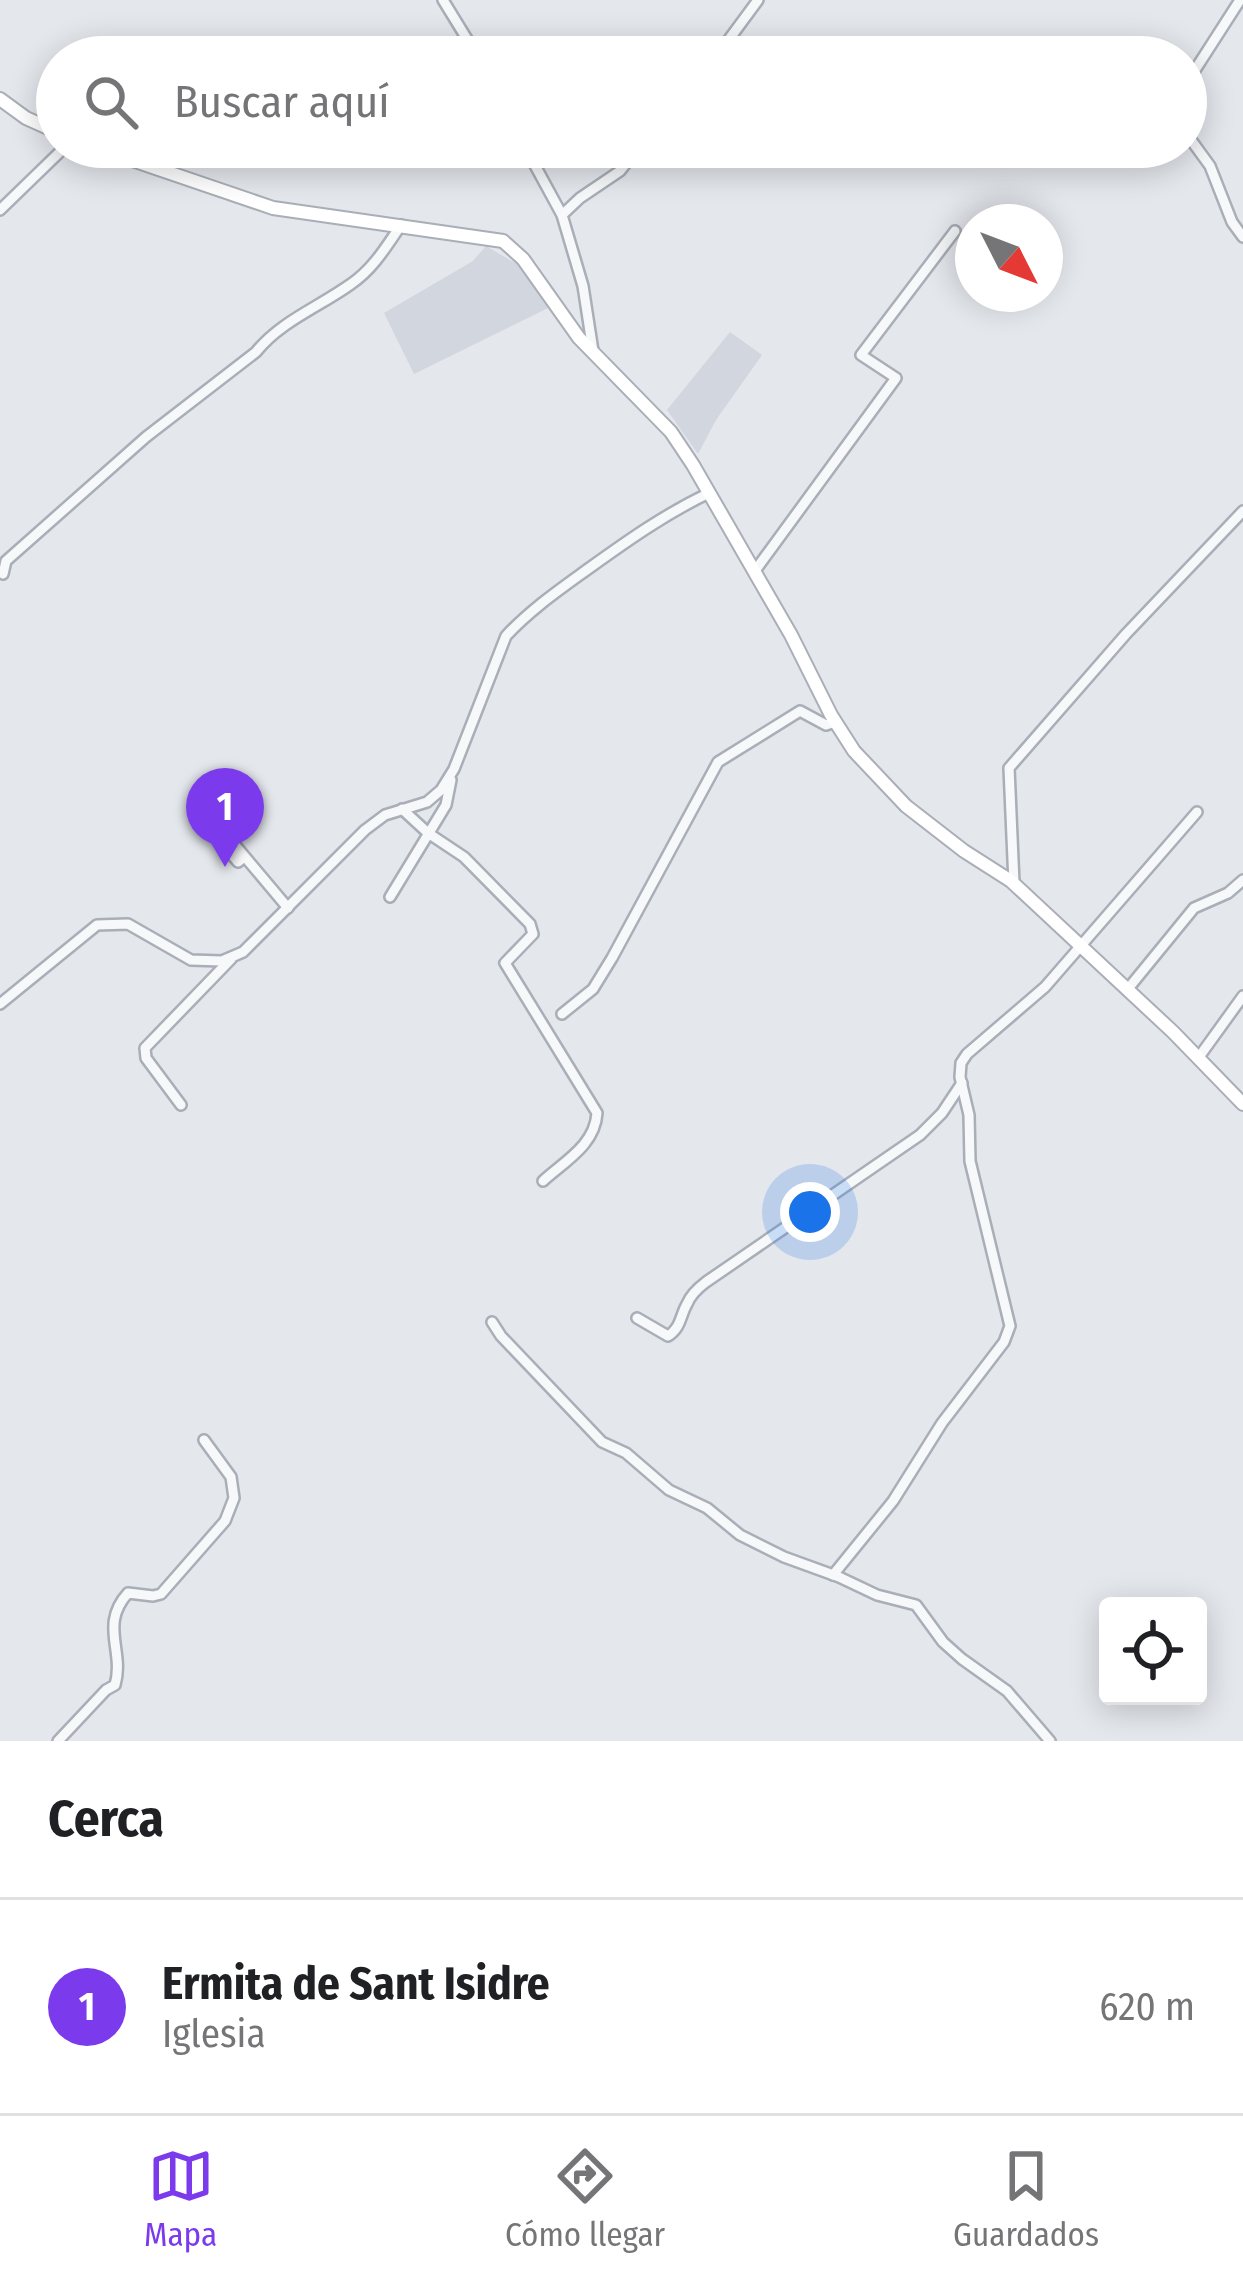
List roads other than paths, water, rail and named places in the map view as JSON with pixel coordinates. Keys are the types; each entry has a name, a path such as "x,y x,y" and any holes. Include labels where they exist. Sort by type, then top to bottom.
{"main road":[{"path":"0,99 36,123"},
{"path":"156,168 273,208 503,242 523,259 579,338 671,432 854,751 906,806 1013,883 1243,1104"}],"street":[{"path":"443,0 465,36"},
{"path":"731,36 758,0"},
{"path":"1207,51 1240,0"},
{"path":"1207,162 1243,237"},
{"path":"0,210 43,168"},
{"path":"536,168 562,215 583,286 593,353"},
{"path":"562,215 622,168"},
{"path":"4,574 6,561 146,437 256,352 270,334 373,266 402,225"},
{"path":"754,572 896,377 861,355 955,230"},
{"path":"390,897 446,805 454,769 506,636 616,548 709,493"},
{"path":"1013,883 1009,768 1126,634 1243,512"},
{"path":"562,1014 592,989 612,958 718,762 800,711 826,725 836,722"},
{"path":"0,1004 97,925 128,924 191,960 222,961 243,952 365,830 385,815 427,802 454,769"},
{"path":"402,809 464,856 530,924 532,934 505,963 597,1113 590,1140 543,1181"},
{"path":"832,1575 893,1501 942,1423 1004,1342 1010,1326 970,1160 961,1064 1045,987 1197,812"},
{"path":"244,857 288,908"},
{"path":"1126,990 1194,908 1228,893 1243,880"},
{"path":"181,1105 146,1058 145,1048 236,955"},
{"path":"1199,1057 1243,996"},
{"path":"637,1318 668,1336 677,1331 694,1292 920,1136 962,1083"},
{"path":"492,1322 602,1442 626,1453 655,1480 707,1508 755,1544 877,1595 916,1605 943,1642 1007,1691 1050,1741"},
{"path":"58,1741 115,1685 119,1672 112,1619 121,1601 128,1593 161,1594 225,1521 233,1498 231,1477 204,1441"}],"place":[{"name":"Ermita de Sant Isidre","path":"225,867"}]}
